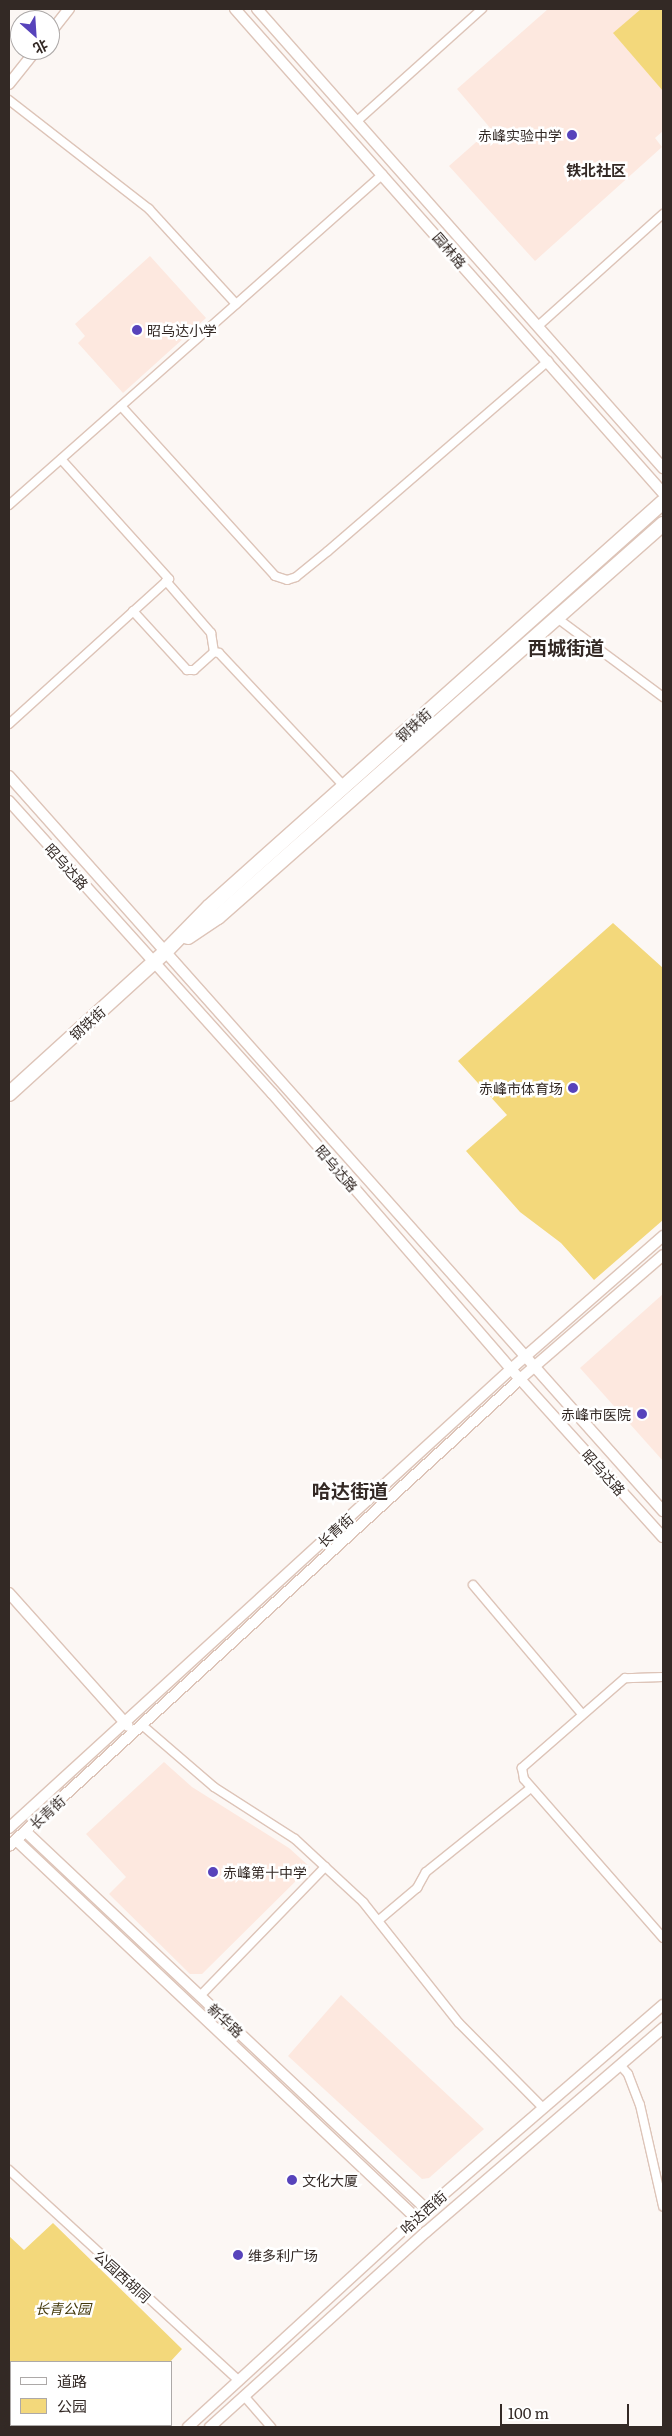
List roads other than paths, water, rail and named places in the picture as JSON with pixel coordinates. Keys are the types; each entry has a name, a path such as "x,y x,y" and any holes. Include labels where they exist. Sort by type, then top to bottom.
{"highway":[{"name":"钢铁街","path":"9,1094 166,951 210,906 663,502"},
{"name":"钢铁街","path":"166,951 218,917 663,524"}],"main road":[{"path":"60,20 69,9"},
{"name":"园林路","path":"235,9 663,492"},
{"name":"园林路","path":"257,9 663,468"},
{"path":"9,84 28,60"},
{"name":"昭乌达路","path":"9,776 663,1511"},
{"name":"昭乌达路","path":"9,801 272,1093 511,1369 663,1537"},
{"name":"长青街","path":"9,1828 524,1357 663,1236"},
{"name":"长青街","path":"12,1843 520,1379 663,1255"},
{"path":"9,1593 134,1733"},
{"name":"新华路","path":"26,1832 426,2209"},
{"name":"新华路","path":"12,1843 416,2218"},
{"name":"哈达西街","path":"188,2427 426,2209 663,2005"},
{"name":"哈达西街","path":"210,2427 426,2232 663,2028"}],"street":[{"path":"356,121 482,9"},
{"path":"9,100 149,209 236,304"},
{"path":"9,505 383,174"},
{"path":"538,326 663,214"},
{"path":"121,406 275,576 287,580 296,577 328,551 548,361"},
{"path":"9,724 169,579 61,459"},
{"path":"166,581 211,633 214,652"},
{"path":"133,611 187,670 194,670 214,652"},
{"path":"557,618 663,696"},
{"path":"214,652 219,653 344,786"},
{"path":"473,1585 582,1714"},
{"path":"663,1678 625,1678 522,1768 524,1779 531,1788 663,1938"},
{"path":"142,1725 190,1769 295,1839 325,1867 379,1920 459,2023 543,2108"},
{"path":"379,1920 417,1888 426,1872 531,1788"},
{"path":"200,1996 325,1867"},
{"path":"620,2065 628,2074 640,2105 663,2206"},
{"name":"公园西胡同","path":"9,2170 239,2381"},
{"path":"244,2396 270,2427"}],"place":[{"name":"赤峰实验中学","path":"572,135"},
{"name":"昭乌达小学","path":"137,330"},
{"name":"赤峰市体育场","path":"573,1088"},
{"name":"赤峰市医院","path":"642,1414"},
{"name":"赤峰第十中学","path":"213,1872"},
{"name":"文化大厦","path":"292,2180"},
{"name":"维多利广场","path":"238,2255"}],"district":[{"name":"铁北社区","path":"596,170"},
{"name":"西城街道","path":"566,648"},
{"name":"哈达街道","path":"350,1491"}],"park label":[{"name":"长青公园","path":"63,2308"}]}
